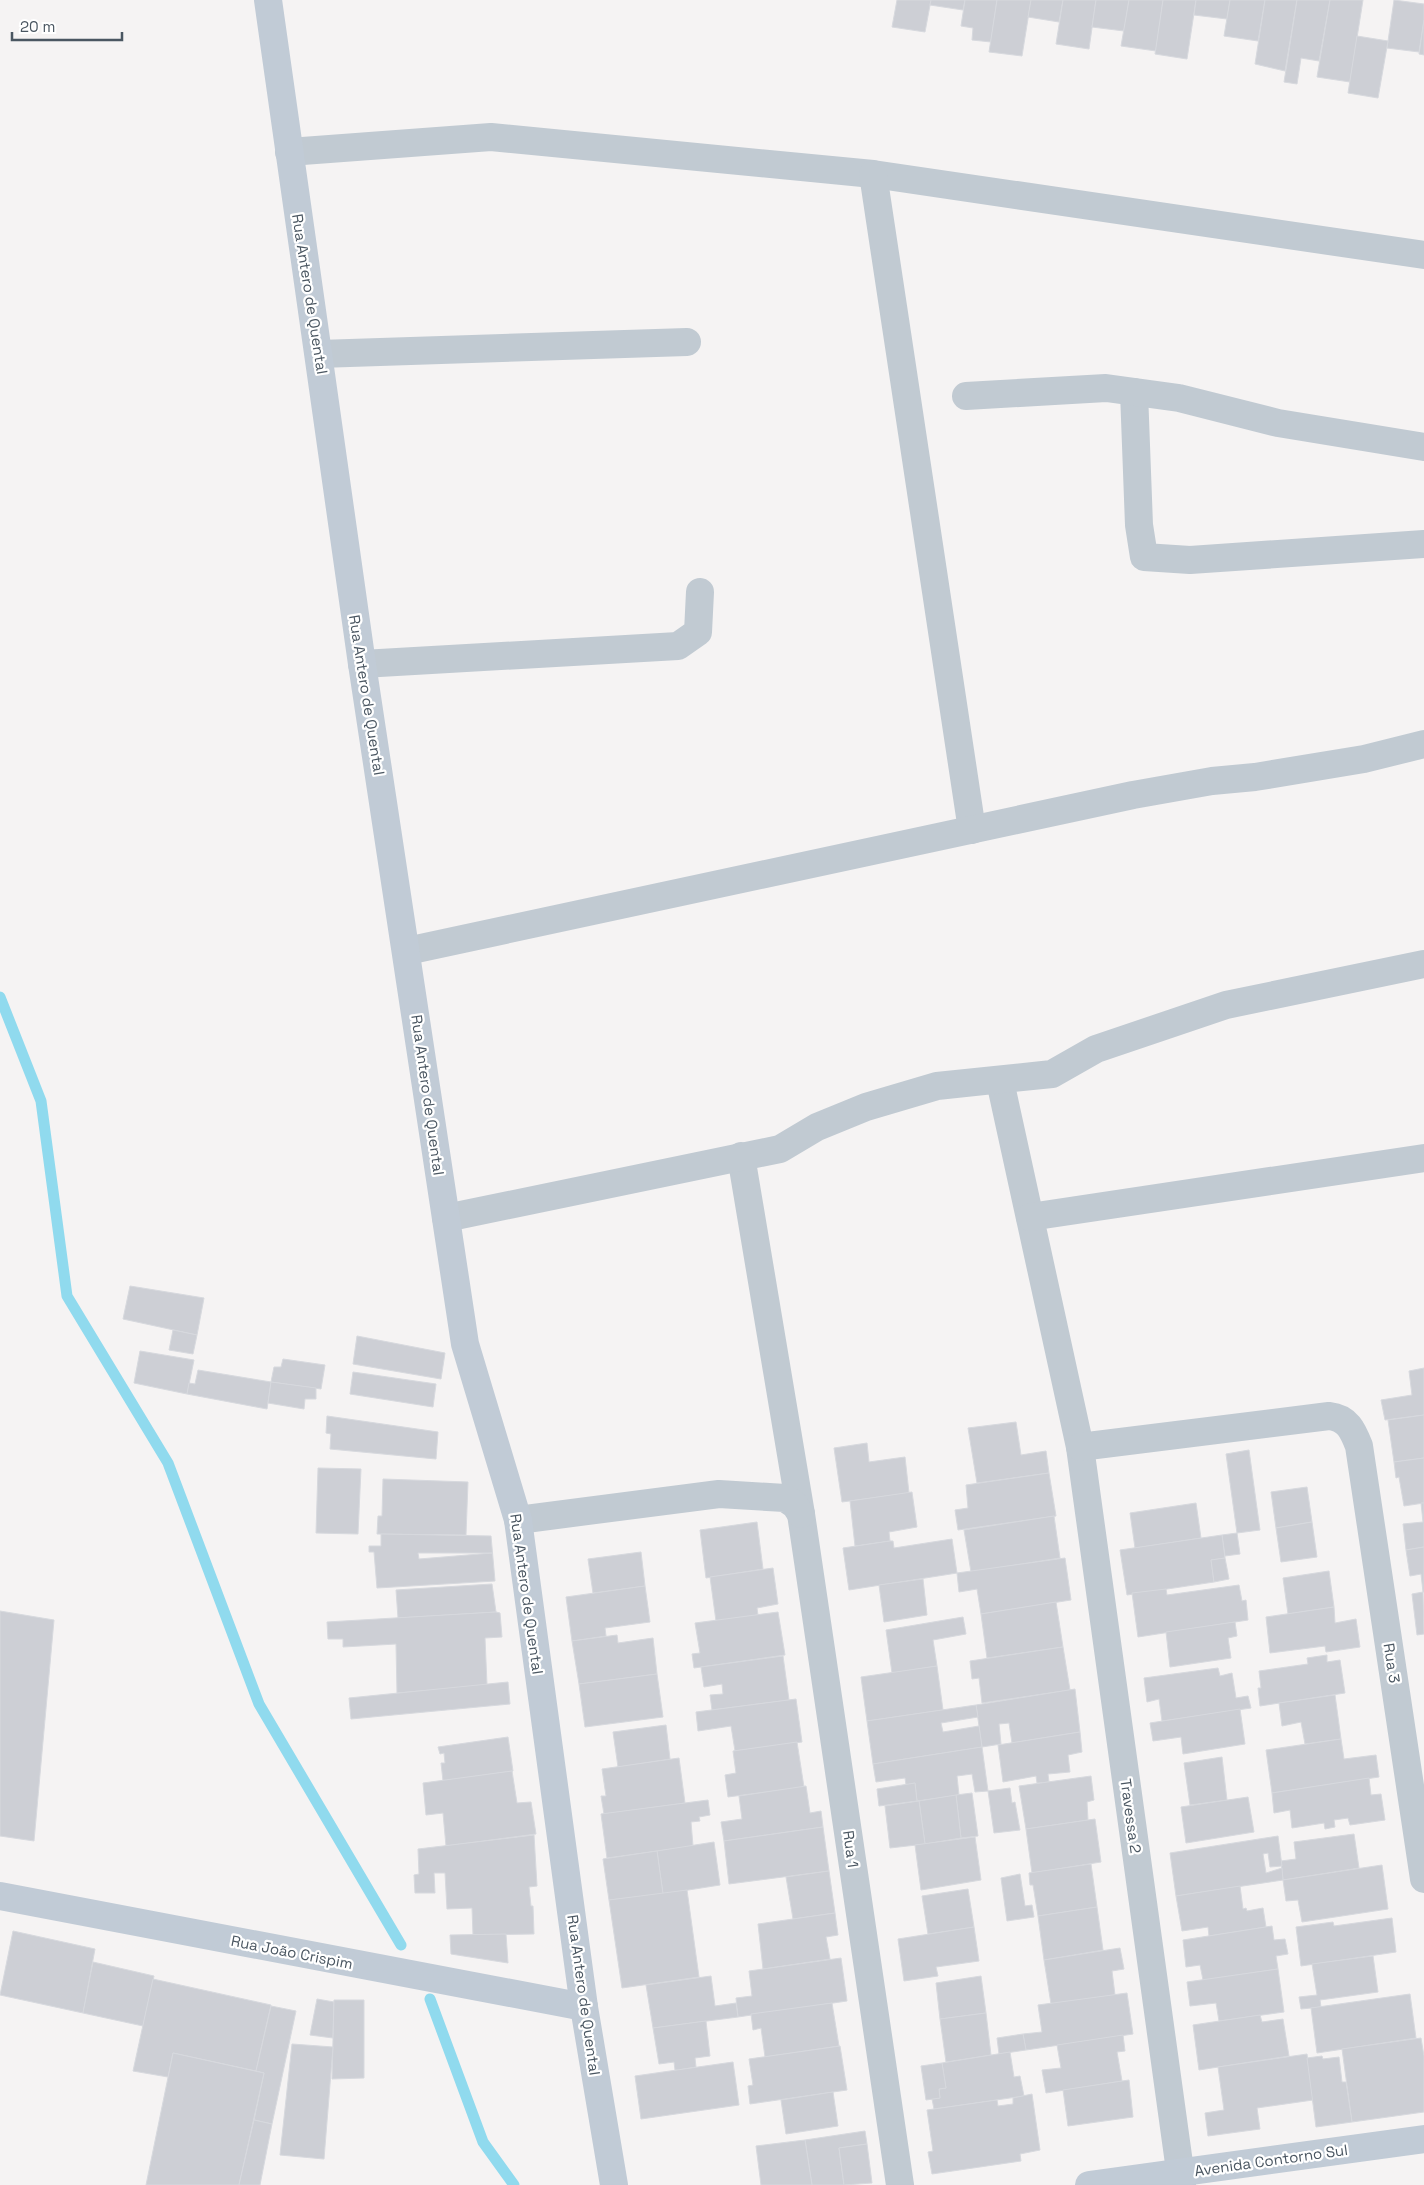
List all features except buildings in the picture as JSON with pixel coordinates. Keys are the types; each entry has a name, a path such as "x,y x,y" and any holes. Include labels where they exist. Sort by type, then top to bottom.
{"street":[{"name":"Rua Antero de Quental","path":"268,0 362,664 407,951 465,1344 518,1520 584,2007 614,2185"},
{"path":"289,152 491,137 874,174 1424,255"},
{"path":"874,174 972,830"},
{"path":"319,354 687,342"},
{"path":"966,396 1106,388 1179,398 1278,423 1424,446"},
{"path":"1134,392 1139,525 1144,558 1190,560 1424,544"},
{"path":"362,664 678,646 698,632 700,592"},
{"path":"407,951 1133,795 1212,781 1255,777 1364,759 1424,744"},
{"path":"446,1218 780,1149 817,1127 850,1114 937,1086 1000,1081 1052,1074 1096,1049 1226,1005 1424,964"},
{"name":"Travessa 2","path":"1000,1081 1080,1447 1181,2178"},
{"name":"Rua 1","path":"741,1156 801,1514 900,2185"},
{"path":"1030,1217 1424,1158"},
{"name":"Rua 3","path":"1080,1447 1329,1416 1337,1417 1349,1424 1359,1446 1424,1879"},
{"path":"518,1520 719,1494 785,1498 795,1505 801,1514"},
{"name":"Rua João Crispim","path":"0,1896 584,2007"},
{"name":"Avenida Contorno Sul","path":"1089,2185 1181,2178 1424,2139"}],"waterway":[{"path":"0,997 41,1101 67,1296 168,1463 259,1704 401,1945"},
{"path":"430,1999 483,2142 514,2185"}]}
